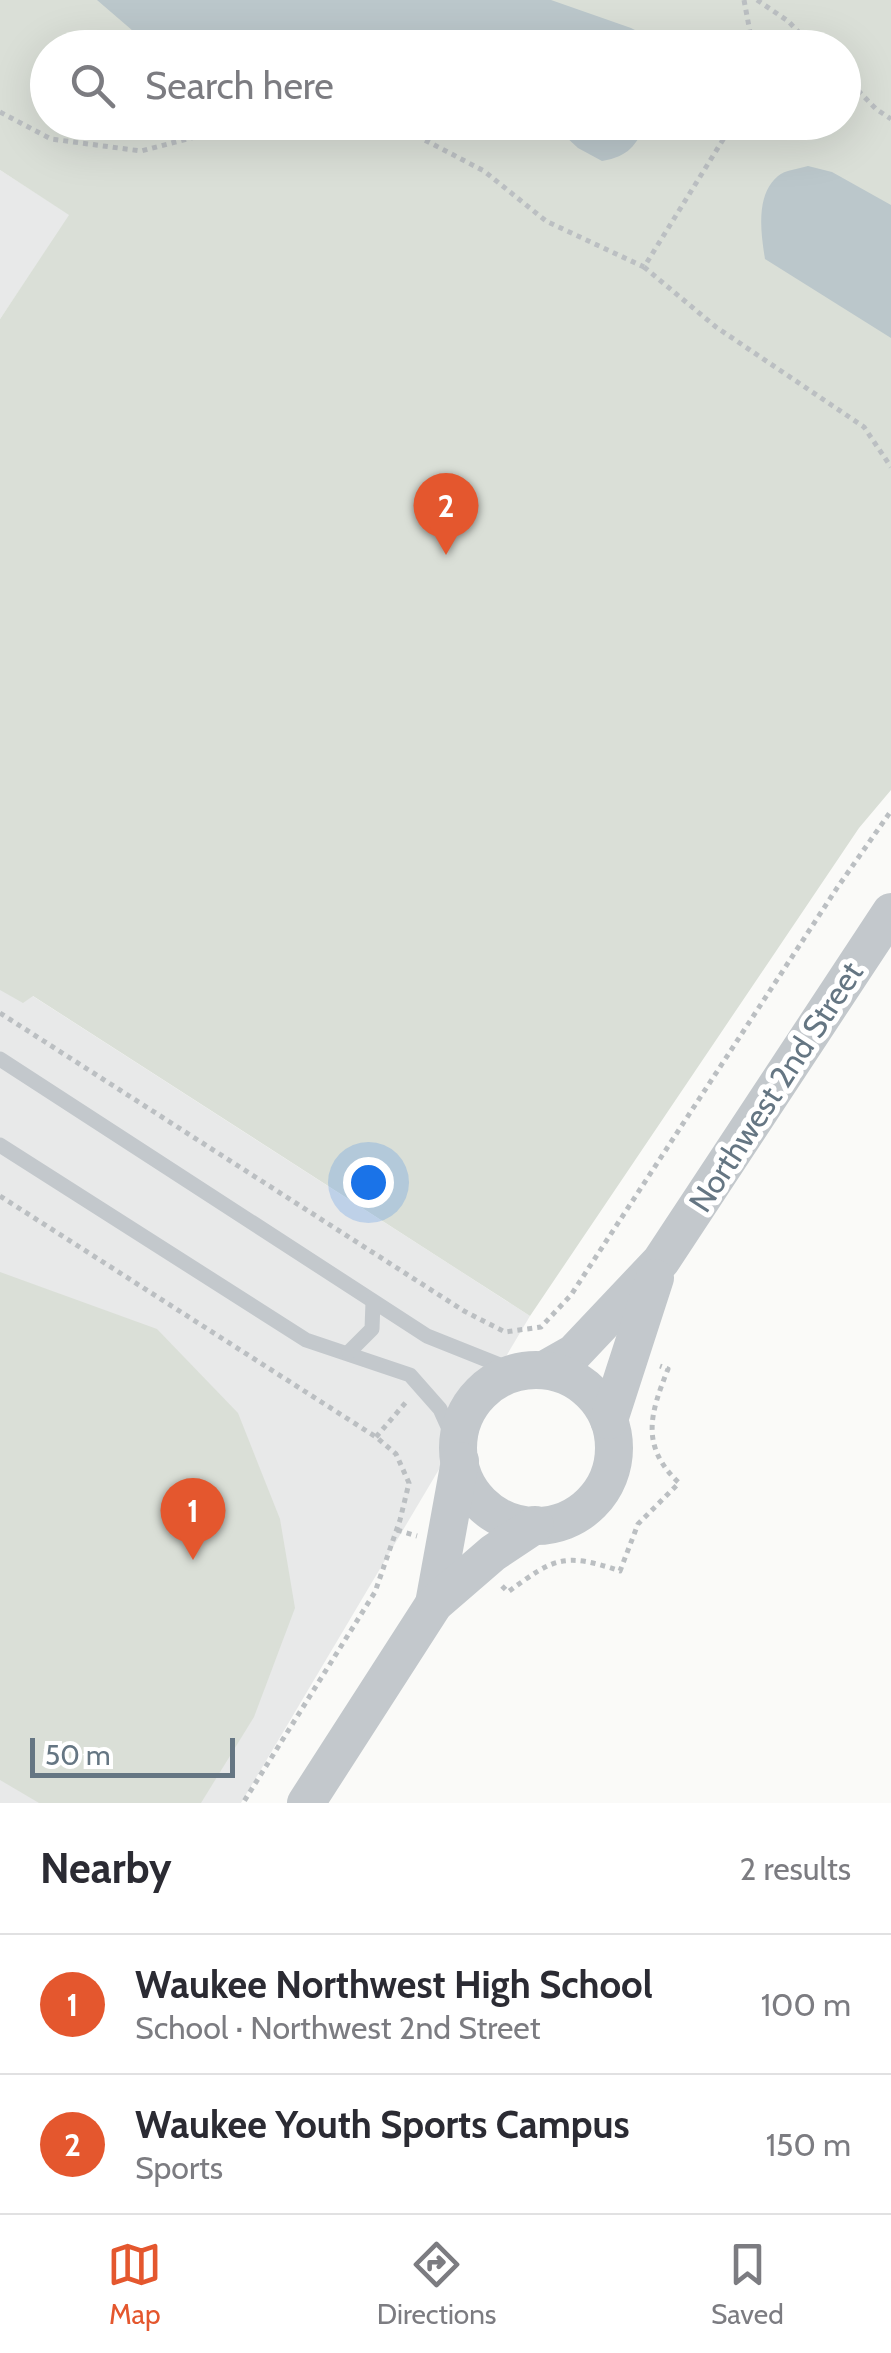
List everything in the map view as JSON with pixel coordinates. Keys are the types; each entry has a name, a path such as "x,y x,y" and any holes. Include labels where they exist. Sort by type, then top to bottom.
{"street":[{"name":"Northwest 2nd Street","path":"434,1604 462,1423 474,1400 493,1382 574,1353 661,1261 891,912"},
{"name":"Northwest 2nd Street","path":"306,1803 434,1604 493,1553 535,1525 569,1519 590,1505 606,1486 614,1462 614,1436 609,1420 661,1261"},
{"path":"530,1371 569,1376 591,1392 609,1420"},
{"path":"459,1455 463,1476 476,1498 496,1514 519,1524 535,1525"}],"lane":[{"path":"0,1059 427,1336 530,1371"},
{"path":"0,1145 306,1340 410,1375 440,1409 459,1455"},
{"path":"349,1352 372,1330 374,1302"}],"path":[{"path":"744,0 750,30"},
{"path":"757,0 797,30"},
{"path":"861,92 891,119"},
{"path":"0,112 30,128"},
{"path":"58,140 141,151 183,140"},
{"path":"424,140 484,172 546,221 644,267 716,327 864,426 891,467"},
{"path":"644,267 723,140"},
{"path":"0,1013 464,1311 505,1332 541,1327 571,1295 836,888 891,812"},
{"path":"0,1196 376,1437 396,1454 409,1483 375,1592 243,1803"},
{"path":"508,1592 539,1569 565,1558 620,1571 638,1524 679,1484 662,1468 651,1437 654,1405 668,1369"}],"shaded area":[{"path":"0,0 891,0 891,790 859,828 530,1316 33,996 23,1003 0,990 0,319 69,215 0,170"},
{"path":"97,0 551,0 635,30 301,30 132,30"},
{"path":"569,140 637,140 619,156 602,161"},
{"path":"808,166 832,172 891,205 891,338 765,259 761,215 766,193 781,174"},
{"path":"0,170 70,215 0,319"},
{"path":"0,975 530,1316 241,1803 0,1803"},
{"path":"0,1272 157,1329 238,1413 280,1519 295,1608 254,1717 201,1803 39,1803 0,1780"}],"place":[{"name":"Waukee Youth Sports Campus","path":"446,555"},
{"name":"Waukee Northwest High School","path":"193,1560"}]}
